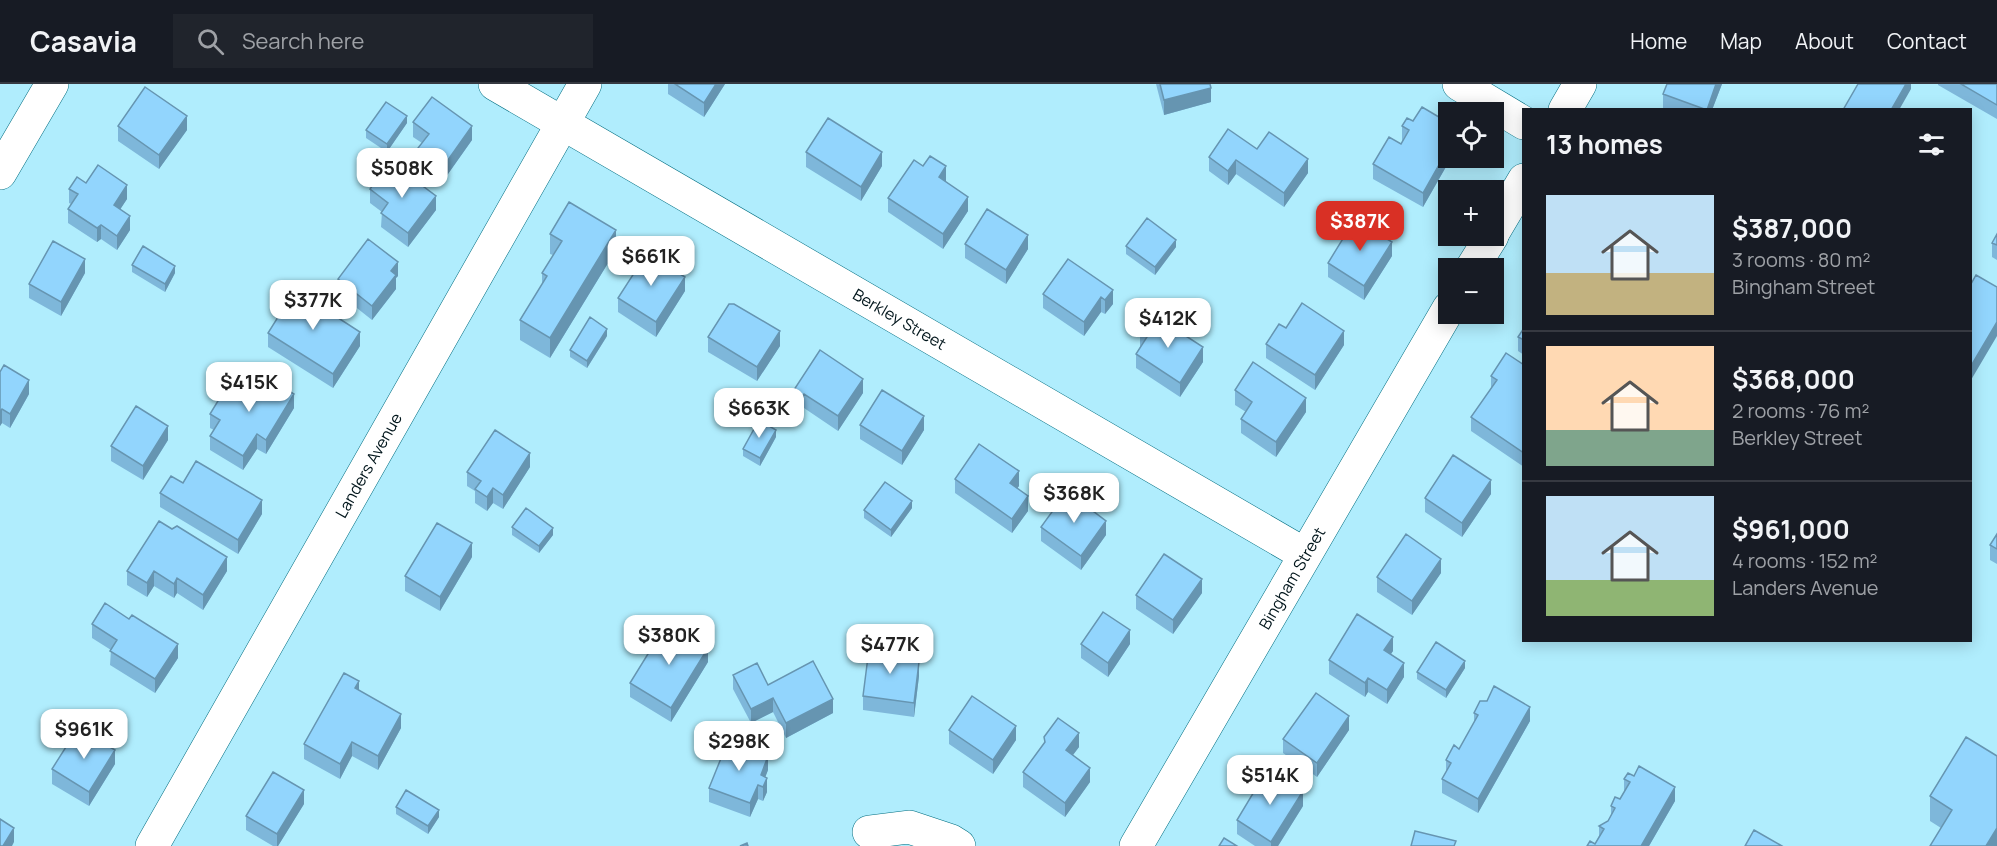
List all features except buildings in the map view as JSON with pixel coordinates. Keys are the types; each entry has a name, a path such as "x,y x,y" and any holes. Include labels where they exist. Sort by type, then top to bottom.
{"street":[{"path":"0,173 52,84"},
{"name":"Berkley Street","path":"495,84 1305,554"},
{"name":"Landers Avenue","path":"152,846 585,84"},
{"path":"1459,84 1522,122"},
{"path":"1566,108 1580,84"},
{"path":"1504,214 1522,183"},
{"name":"Bingham Street","path":"1136,846 1440,324"},
{"path":"869,832 909,827 951,841 959,846"}]}
